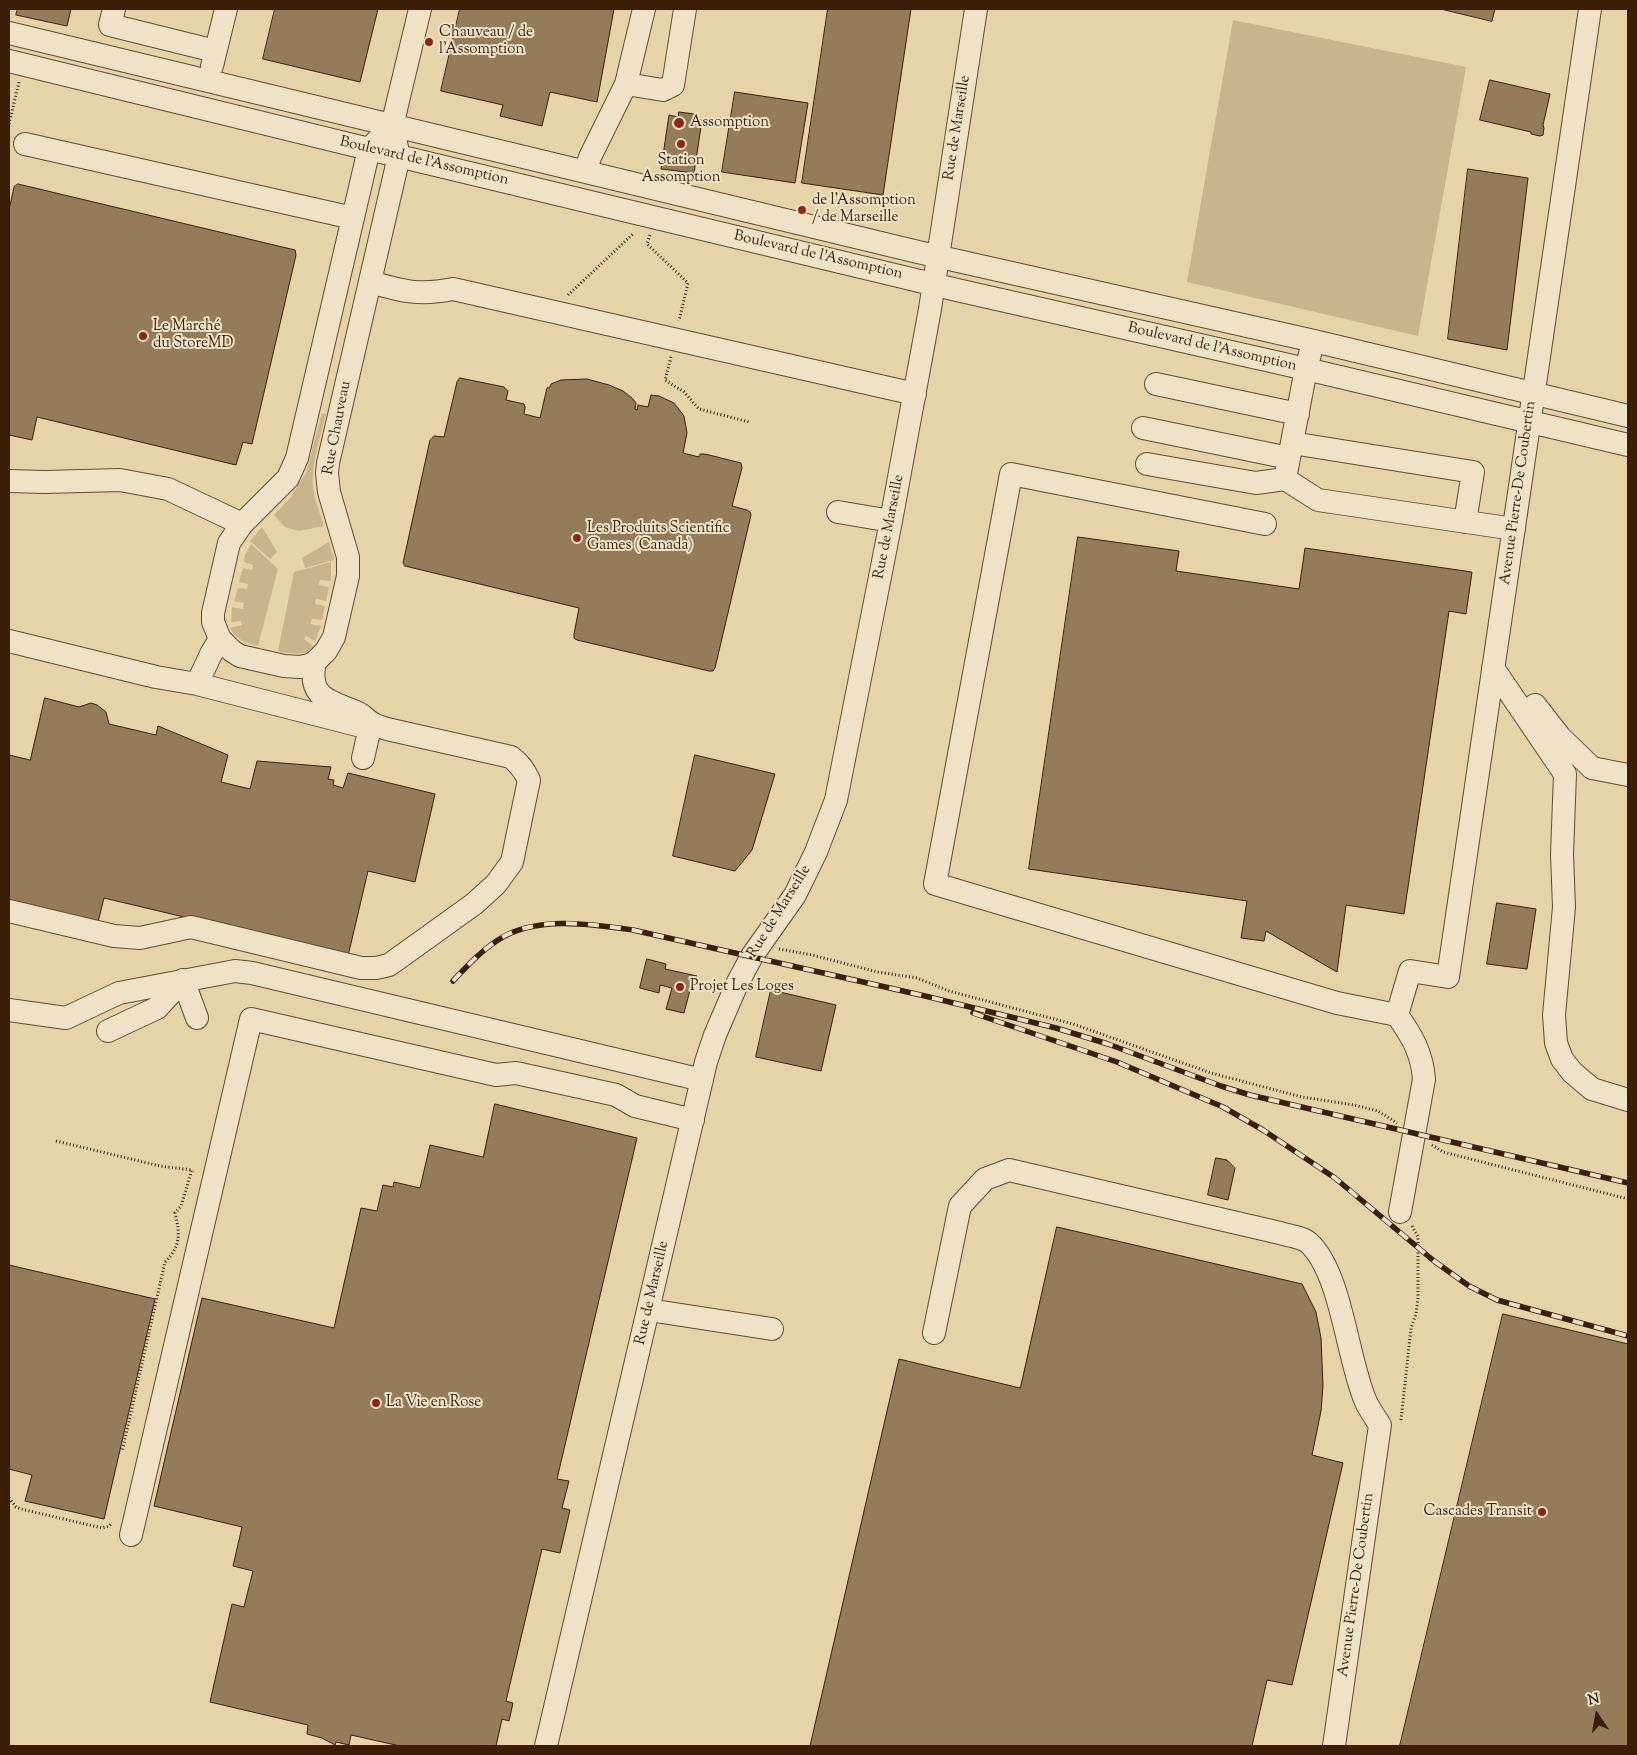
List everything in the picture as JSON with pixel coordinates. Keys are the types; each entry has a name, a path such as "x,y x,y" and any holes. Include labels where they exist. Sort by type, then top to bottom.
{"street":[{"path":"114,9 110,25 215,52"},
{"path":"208,82 226,9"},
{"name":"Rue Chauveau","path":"315,662 326,651 334,637 348,576 348,558 329,492 327,473 399,156 392,126 420,9"},
{"path":"586,171 590,157 626,84 644,9"},
{"path":"626,84 663,90 673,85 685,9"},
{"name":"Rue de Marseille","path":"546,1746 702,1080 715,1035 725,1009 752,956 791,900 805,875 828,825 836,800 915,394 939,256 976,9"},
{"name":"Avenue Pierre-De Coubertin","path":"1397,1015 1410,971 1448,977 1590,9"},
{"name":"Boulevard de l'Assomption","path":"9,33 939,256 1534,392 1628,416"},
{"name":"Boulevard de l'Assomption","path":"9,61 934,284 1628,445"},
{"path":"369,149 392,126"},
{"path":"25,144 353,218"},
{"name":"Rue Chauveau","path":"220,639 213,622 214,603 230,543 242,524 288,478 297,458 369,149"},
{"path":"370,282 409,292 425,293 453,289 915,394"},
{"path":"1148,464 1256,483 1289,460 1306,369 1314,341"},
{"path":"1156,384 1298,414"},
{"path":"1143,428 1289,460 1473,472 1465,522"},
{"path":"1289,460 1318,500 1514,529"},
{"path":"1265,524 1011,474 935,884 1336,1003 1397,1015 1409,1031 1422,1060 1424,1079 1400,1212"},
{"path":"9,481 120,480 168,489 242,524"},
{"path":"838,512 891,521"},
{"path":"9,911 114,936 140,938 191,927 361,968 376,968 390,965 474,904 496,884 512,862 528,780 520,764 511,757 387,729 371,723 358,712 342,708 320,694 314,681 315,662 300,667 292,667 240,656 225,646 220,639 210,654 197,684"},
{"path":"9,641 156,677 197,684 351,724 371,723"},
{"path":"1494,669 1538,707 1560,737 1592,768 1628,775"},
{"path":"1494,669 1565,774 1562,854 1564,906 1554,1015 1556,1043 1562,1059 1572,1072 1592,1089 1628,1100"},
{"path":"363,758 371,723"},
{"path":"9,1010 66,1018 119,993 235,971 252,973 702,1080"},
{"path":"183,980 197,1018"},
{"path":"108,1031 156,1008 183,980"},
{"path":"131,1536 251,1019 496,1075 512,1086 615,1111 635,1106 693,1120"},
{"path":"934,1333 960,1206 985,1179 1009,1170 1280,1233 1308,1242 1321,1258 1334,1286 1366,1402 1391,1422"},
{"path":"649,1310 772,1329"},
{"name":"Avenue Pierre-De Coubertin","path":"1334,1746 1391,1422"}],"path":[{"path":"9,124 19,82"},
{"path":"561,302 638,229"},
{"path":"651,230 647,244 688,283 677,328"},
{"path":"672,351 665,380 684,392 699,409 749,422"},
{"path":"760,946 812,955 878,972 917,978 949,991 1073,1024 1211,1073 1302,1097 1354,1105 1378,1112 1443,1152 1628,1199"},
{"path":"56,1141 154,1165 192,1170 181,1206 175,1213 179,1230 174,1253 165,1262 122,1452"},
{"path":"1391,1422 1411,1328 1416,1314 1418,1298 1418,1237"},
{"path":"9,1498 16,1507 21,1509 102,1528 110,1526 114,1515"}],"shaded area":[{"path":"1233,20 1466,67 1418,336 1187,282"},
{"path":"322,413 326,414 316,451 313,469 313,488 324,526 299,531 285,527 274,515 290,498 306,473"},
{"path":"262,527 277,552 270,559 250,541"},
{"path":"329,542 334,560 305,568 302,558"},
{"path":"251,544 278,569 258,646 238,638 230,628 242,625 241,621 231,622 232,607 243,609 244,603 234,601 238,588 247,589 248,584 239,582 243,568 252,570 253,565 244,562 245,555"},
{"path":"331,562 331,581 320,580 319,585 329,587 326,601 316,599 315,604 325,606 322,620 312,619 310,624 321,626 315,641 306,636 304,639 314,647 297,654 278,651 294,572"}],"building":[{"path":"18,9 71,9 67,26 16,15"},
{"path":"275,9 378,9 360,82 263,59"},
{"path":"460,9 614,9 597,102 550,92 542,126 500,116 503,105 441,91"},
{"path":"828,9 911,9 883,195 802,183"},
{"path":"1441,9 1495,9 1492,21"},
{"path":"1490,80 1550,94 1543,125 1543,135 1531,134 1531,132 1480,120"},
{"path":"735,92 808,103 795,183 722,172"},
{"name":"Station Assomption","path":"679,112 694,114 693,119 702,120 694,173 661,169 669,115 678,117"},
{"path":"1468,169 1528,178 1507,350 1448,339"},
{"name":"Le Marché du StoreMD","path":"18,184 295,250 296,255 252,444 243,442 236,465 37,417 32,440 9,435 9,210 14,187"},
{"name":"Les Produits Scientific Games (Canada)","path":"460,378 504,387 508,391 506,400 524,404 524,414 540,418 547,388 561,380 587,379 609,385 623,391 632,398 636,403 635,409 637,410 638,405 648,407 651,395 659,396 674,403 684,416 687,433 683,453 699,457 700,454 705,454 741,463 742,468 732,506 747,510 751,515 713,671 577,640 574,638 574,634 579,608 405,566 403,563 430,440 434,436 444,437 457,382"},
{"path":"1078,537 1179,551 1176,571 1299,589 1305,548 1472,572 1466,614 1449,611 1404,914 1346,905 1337,972 1266,931 1264,941 1241,938 1247,901 1029,869"},
{"path":"45,698 79,707 91,703 106,712 109,724 156,735 158,726 228,755 221,782 250,789 257,761 331,767 328,779 334,780 333,785 343,788 348,773 435,794 415,882 368,871 348,956 104,898 98,922 9,901 9,755 30,760"},
{"path":"695,755 775,774 752,850 735,871 673,856"},
{"path":"1497,903 1536,909 1527,969 1487,964"},
{"name":"Projet Les Loges","path":"647,959 666,964 665,969 697,976 693,991 690,990 684,1013 666,1009 672,988 660,985 659,993 640,988"},
{"path":"771,990 836,1005 821,1071 756,1057"},
{"name":"La Vie en Rose","path":"495,1104 637,1138 557,1479 569,1481 562,1508 570,1510 560,1553 542,1549 506,1701 513,1703 509,1721 502,1719 496,1746 400,1746 351,1735 349,1745 336,1742 335,1745 322,1738 307,1734 308,1725 210,1702 232,1604 244,1607 253,1571 233,1566 242,1527 154,1506 202,1298 334,1328 361,1208 377,1211 383,1185 393,1187 394,1182 420,1188 430,1145 483,1157"},
{"path":"1216,1158 1227,1160 1235,1168 1228,1200 1208,1195"},
{"path":"1057,1227 1302,1284 1316,1312 1321,1338 1323,1386 1321,1411 1312,1455 1343,1463 1292,1685 1267,1680 1252,1746 810,1746 899,1359 1020,1388"},
{"path":"9,1265 155,1299 104,1519 25,1501 32,1475 9,1469"},
{"name":"Cascades Transit","path":"1503,1314 1628,1344 1628,1746 1400,1746"}],"railway":[{"path":"453,981 474,959 492,944 513,932 529,927 564,923 633,930 925,996 1056,1028 1108,1044 1250,1095 1628,1183"},
{"path":"973,1013 1117,1062 1223,1107 1263,1130 1335,1178 1434,1261 1469,1286 1497,1300 1628,1336"}],"place":[{"name":"Chauveau / de l'Assomption","path":"429,42"},
{"name":"Assomption","path":"679,123"},
{"name":"Station Assomption","path":"681,144"},
{"name":"de l'Assomption / de Marseille","path":"802,210"},
{"name":"Le Marché du StoreMD","path":"143,336"},
{"name":"Les Produits Scientific Games (Canada)","path":"577,538"},
{"name":"Projet Les Loges","path":"680,987"},
{"name":"La Vie en Rose","path":"376,1403"},
{"name":"Cascades Transit","path":"1542,1512"}]}
